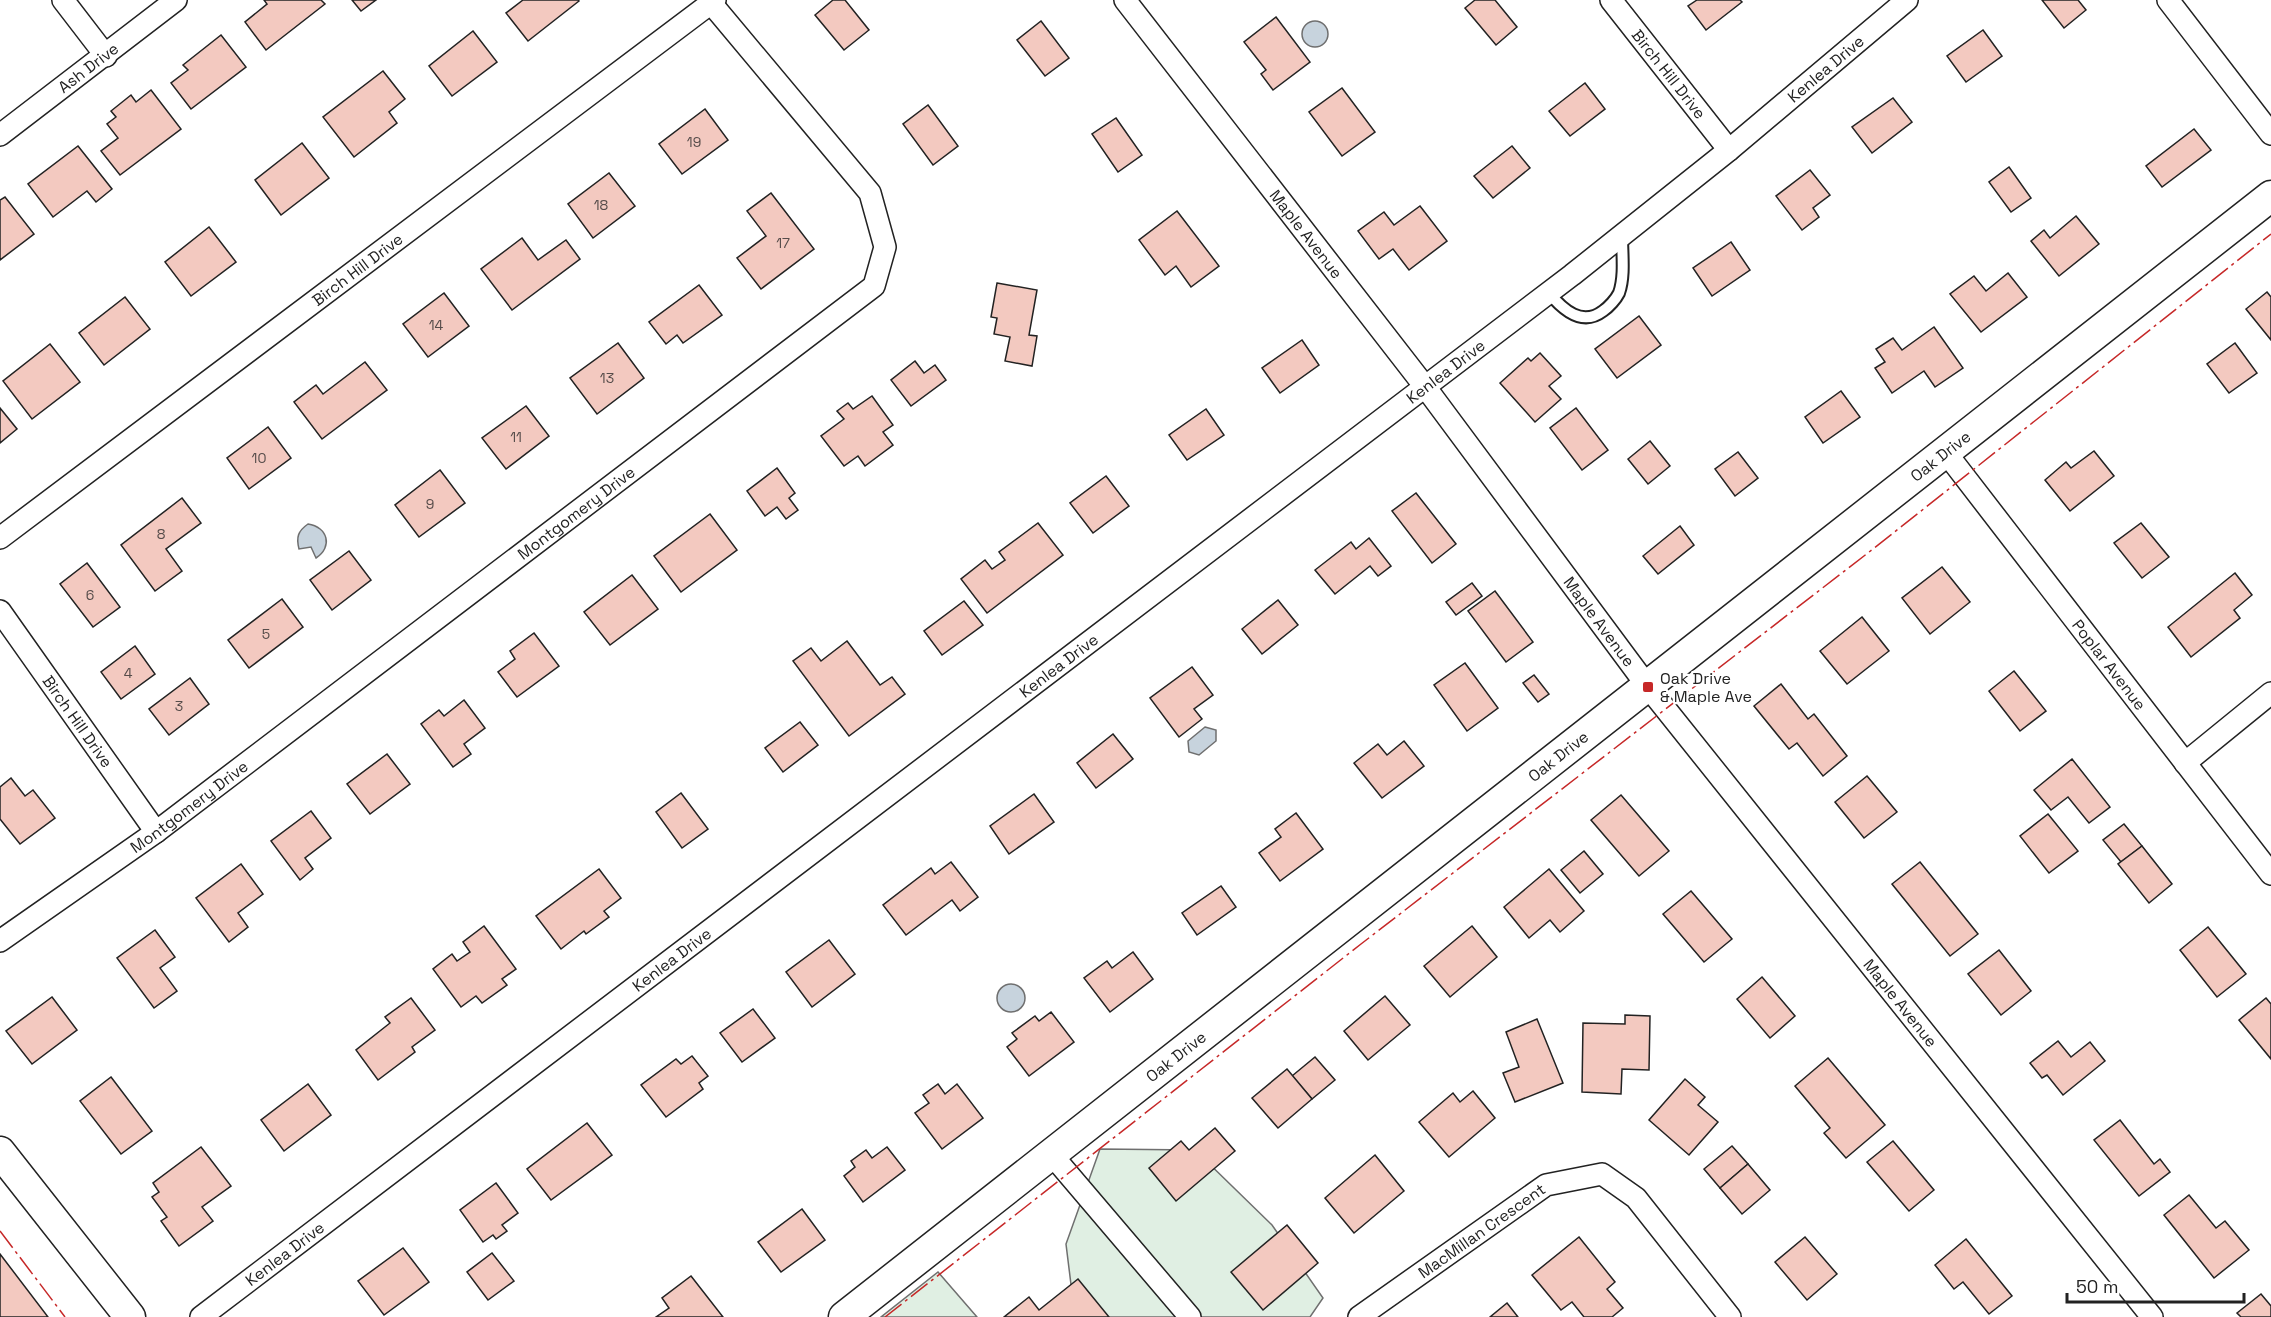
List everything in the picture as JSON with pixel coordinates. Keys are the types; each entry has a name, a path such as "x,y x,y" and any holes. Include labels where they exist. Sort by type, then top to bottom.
{"street":[{"path":"63,0 106,56"},
{"name":"Ash Drive","path":"0,135 106,56 176,0"},
{"name":"Maple Avenue","path":"1125,0 1426,388 1648,687 2152,1317"},
{"name":"Birch Hill Drive","path":"1611,0 1728,150"},
{"name":"Kenlea Drive","path":"201,1317 1426,388 1728,150 1907,0"},
{"path":"2168,0 2271,134"},
{"name":"Birch Hill Drive","path":"0,538 713,2"},
{"name":"Montgomery Drive","path":"0,941 156,832 874,286 885,247 870,193 713,2"},
{"name":"Oak Drive","path":"844,1317 1947,454 2271,196"},
{"name":"Poplar Avenue","path":"1947,454 2271,874"},
{"name":"Birch Hill Drive","path":"0,611 156,832"},
{"path":"2185,763 2271,693"},
{"path":"0,1152 130,1317"},
{"path":"1052,1155 1190,1317"},
{"name":"MacMillan Crescent","path":"1359,1317 1546,1185 1602,1174 1636,1197 1730,1317"}],"lane":[{"path":"1549,293 1560,306 1576,317 1593,317 1606,309 1618,295 1622,278 1622,235"}],"green space":[{"path":"1100,1149 1195,1150 1272,1225 1323,1298 1310,1317 1075,1317 1066,1244"},
{"path":"938,1272 977,1317 881,1317"}],"shaded area":[{"path":"1315,21 1324,25 1328,34 1324,43 1315,47 1306,43 1302,34 1306,25"},
{"path":"308,524 320,529 326,538 325,548 316,558 311,547 299,549 299,535"},
{"path":"1205,727 1216,730 1216,741 1199,755 1189,752 1188,741"},
{"path":"1011,984 1021,988 1025,998 1021,1008 1011,1012 1001,1008 997,998 1001,988"}],"building":[{"path":"264,0 321,0 325,4 266,50 245,22 267,4"},
{"path":"352,0 376,0 361,11"},
{"path":"523,0 579,1 528,41 506,13"},
{"path":"833,0 845,0 869,30 844,50 815,15"},
{"path":"1475,0 1495,0 1517,27 1496,45 1465,8"},
{"path":"1697,0 1740,0 1742,2 1706,30 1688,6"},
{"path":"2042,0 2078,0 2086,10 2064,28"},
{"path":"1276,17 1310,62 1273,90 1261,74 1266,70 1244,42"},
{"path":"1041,21 1069,58 1045,76 1017,40"},
{"path":"1983,30 2002,56 1966,82 1947,56"},
{"path":"473,31 497,62 452,96 429,66"},
{"path":"221,35 246,67 191,109 171,83 188,70 183,65"},
{"path":"383,71 405,99 389,112 397,123 354,157 323,117"},
{"path":"1585,83 1605,109 1570,136 1549,111"},
{"path":"1342,88 1375,132 1342,156 1309,112"},
{"path":"151,90 181,129 120,175 101,151 118,138 107,124 116,117 111,111 131,95 136,102"},
{"path":"1893,98 1912,122 1872,153 1852,127"},
{"path":"928,105 958,146 933,165 903,124"},
{"path":"705,109 728,140 682,174 659,144"},
{"path":"1116,118 1142,155 1118,172 1092,134"},
{"path":"2194,129 2211,150 2162,187 2146,166"},
{"path":"302,143 329,178 281,215 255,180"},
{"path":"78,146 112,189 96,202 87,191 53,217 28,184"},
{"path":"1512,146 1530,168 1493,198 1474,176"},
{"path":"2009,167 2031,198 2011,212 1989,182"},
{"path":"1810,170 1830,195 1813,208 1819,217 1802,230 1776,196"},
{"path":"609,173 635,206 593,238 568,204"},
{"path":"771,193 814,249 761,289 737,258 766,236 747,211"},
{"path":"5,197 34,234 0,260 0,200"},
{"path":"1420,206 1447,241 1409,270 1393,249 1379,259 1358,231 1384,212 1394,225"},
{"path":"1177,211 1219,266 1191,287 1176,266 1165,275 1139,240"},
{"path":"2076,216 2099,244 2059,276 2031,241 2044,230 2050,238"},
{"path":"209,227 236,262 191,296 165,262"},
{"path":"522,238 538,260 566,240 580,259 512,310 481,269"},
{"path":"1731,242 1750,270 1712,296 1693,268"},
{"path":"2008,273 2027,297 1981,332 1950,294 1974,276 1986,291"},
{"path":"997,283 1037,290 1029,335 1037,336 1032,366 1005,361 1010,337 994,334 997,318 991,317"},
{"path":"699,285 722,315 683,343 677,335 666,344 649,322"},
{"path":"2267,292 2271,297 2271,340 2246,309"},
{"path":"444,293 469,326 428,357 403,324"},
{"path":"125,297 150,329 104,365 79,333"},
{"path":"1639,316 1661,345 1617,378 1595,349"},
{"path":"1934,327 1963,368 1935,387 1924,371 1892,393 1875,368 1885,362 1876,349 1893,338 1902,350"},
{"path":"1302,340 1319,365 1280,393 1262,368"},
{"path":"618,343 644,378 597,414 570,378"},
{"path":"2235,343 2257,373 2229,393 2207,364"},
{"path":"50,344 80,382 32,419 3,381"},
{"path":"1540,353 1561,376 1549,386 1561,399 1535,422 1500,383 1528,358 1531,361"},
{"path":"915,361 924,373 935,365 946,380 911,406 891,380"},
{"path":"365,362 387,390 322,439 294,402 316,385 323,394"},
{"path":"1841,391 1860,417 1823,443 1805,417"},
{"path":"872,396 893,425 883,432 893,445 865,466 858,456 844,466 821,436 844,419 837,411 848,403 853,409"},
{"path":"526,406 549,436 506,469 482,438"},
{"path":"0,408 17,429 0,443"},
{"path":"1576,408 1608,450 1582,470 1550,428"},
{"path":"1206,409 1224,435 1187,460 1169,435"},
{"path":"268,427 291,458 249,489 227,458"},
{"path":"1650,441 1670,466 1648,484 1628,459"},
{"path":"2094,451 2114,476 2070,511 2045,480 2066,462 2071,468"},
{"path":"1738,452 1758,478 1735,496 1715,469"},
{"path":"777,468 795,493 789,498 798,510 786,519 777,507 765,516 747,491"},
{"path":"440,470 465,503 419,537 395,505"},
{"path":"1106,476 1129,506 1093,533 1070,503"},
{"path":"1416,493 1456,544 1432,563 1392,511"},
{"path":"182,498 201,523 166,549 182,571 155,591 121,545"},
{"path":"710,514 737,550 681,592 654,556"},
{"path":"1038,523 1063,555 987,613 961,579 985,560 992,569 1005,560 999,552"},
{"path":"2141,523 2169,557 2142,578 2114,543"},
{"path":"1680,526 1694,545 1658,574 1643,556"},
{"path":"1369,538 1391,566 1378,576 1370,566 1335,594 1315,570 1351,542 1356,549"},
{"path":"349,551 371,580 332,610 310,580"},
{"path":"87,563 120,607 93,627 60,584"},
{"path":"1942,567 1970,602 1930,634 1902,598"},
{"path":"2235,573 2252,595 2234,610 2240,618 2191,657 2168,627"},
{"path":"632,575 658,609 610,645 584,612"},
{"path":"1472,583 1482,596 1456,615 1446,602"},
{"path":"1495,591 1533,642 1506,662 1468,611"},
{"path":"282,599 303,627 249,668 228,640"},
{"path":"1278,600 1298,625 1262,654 1242,629"},
{"path":"964,601 983,625 942,655 924,631"},
{"path":"1862,617 1889,651 1847,684 1820,651"},
{"path":"534,633 559,666 517,697 498,672 515,659 510,651"},
{"path":"847,641 880,685 892,677 905,694 849,736 793,661 811,648 821,661"},
{"path":"135,646 155,674 121,699 101,672"},
{"path":"1465,663 1498,708 1467,731 1434,685"},
{"path":"1192,667 1213,695 1194,709 1202,719 1179,737 1150,698"},
{"path":"2014,671 2046,711 2020,731 1989,691"},
{"path":"1534,675 1549,694 1538,702 1523,683"},
{"path":"190,678 209,704 169,735 149,709"},
{"path":"1781,684 1808,719 1814,714 1847,756 1823,776 1797,743 1789,749 1754,706"},
{"path":"464,700 485,728 464,744 471,754 453,767 421,724 439,710 444,716"},
{"path":"800,722 818,745 783,772 765,748"},
{"path":"1113,734 1133,759 1096,788 1077,763"},
{"path":"1404,741 1424,766 1382,798 1354,763 1378,744 1387,755"},
{"path":"387,754 410,784 370,814 347,784"},
{"path":"2072,759 2110,807 2089,823 2068,797 2051,810 2034,790"},
{"path":"1867,776 1897,812 1864,838 1835,802"},
{"path":"11,778 25,796 33,790 55,818 20,844 0,819 0,787"},
{"path":"681,793 708,829 682,848 656,812"},
{"path":"1034,794 1054,822 1009,854 990,826"},
{"path":"1621,795 1669,851 1639,876 1591,820"},
{"path":"311,811 331,838 305,858 313,869 300,880 271,841"},
{"path":"1296,813 1323,849 1280,881 1259,853 1281,837 1275,829"},
{"path":"2048,814 2078,851 2049,873 2020,836"},
{"path":"2124,824 2142,846 2121,862 2103,840"},
{"path":"2142,846 2172,884 2149,903 2118,864"},
{"path":"1584,851 1603,874 1580,893 1561,870"},
{"path":"951,862 978,897 960,911 952,900 906,935 883,905 931,868 935,874"},
{"path":"1920,862 1978,934 1950,956 1892,884"},
{"path":"241,864 263,894 238,913 248,927 229,942 196,898"},
{"path":"599,869 621,898 604,911 609,917 586,934 584,931 561,949 536,916"},
{"path":"1549,869 1584,911 1560,932 1550,920 1529,938 1504,907"},
{"path":"1221,886 1236,907 1197,935 1182,913"},
{"path":"1691,891 1732,939 1704,962 1663,914"},
{"path":"484,926 516,969 502,979 507,985 482,1003 476,996 461,1007 433,969 452,954 457,961 470,952 463,942"},
{"path":"1472,926 1497,957 1450,997 1424,966"},
{"path":"2208,927 2246,974 2217,997 2180,950"},
{"path":"155,930 175,957 160,968 177,991 154,1008 117,958"},
{"path":"829,940 855,974 812,1007 786,972"},
{"path":"1999,950 2031,991 2001,1015 1968,974"},
{"path":"1133,952 1153,979 1110,1012 1084,978 1107,961 1112,968"},
{"path":"1762,977 1795,1016 1770,1038 1737,999"},
{"path":"1385,996 1410,1025 1368,1060 1344,1031"},
{"path":"52,997 77,1030 32,1064 6,1031"},
{"path":"411,998 435,1030 412,1047 415,1052 378,1080 356,1050 390,1023 385,1017"},
{"path":"2266,998 2271,1004 2271,1059 2239,1020"},
{"path":"753,1009 775,1038 742,1062 720,1033"},
{"path":"1051,1012 1074,1042 1029,1076 1007,1047 1017,1039 1012,1033 1035,1016 1039,1021"},
{"path":"1625,1015 1650,1016 1649,1070 1622,1069 1621,1094 1582,1092 1583,1023 1625,1024"},
{"path":"1537,1019 1563,1083 1515,1102 1503,1073 1519,1067 1506,1032"},
{"path":"2058,1041 2071,1057 2090,1042 2105,1061 2063,1095 2047,1075 2042,1078 2030,1063"},
{"path":"692,1056 708,1076 699,1083 703,1089 666,1117 641,1085 676,1059 681,1064"},
{"path":"1315,1057 1335,1080 1312,1099 1292,1076"},
{"path":"1828,1058 1885,1125 1846,1158 1824,1133 1830,1128 1795,1086"},
{"path":"1287,1069 1312,1099 1278,1128 1252,1098"},
{"path":"111,1077 152,1131 121,1154 80,1101"},
{"path":"1685,1079 1705,1097 1698,1105 1718,1122 1689,1155 1649,1120"},
{"path":"308,1084 331,1115 284,1151 261,1120"},
{"path":"938,1084 945,1094 957,1084 983,1118 942,1149 915,1113 929,1103 923,1095"},
{"path":"1473,1091 1495,1118 1449,1157 1419,1122 1453,1093 1460,1102"},
{"path":"2120,1120 2154,1164 2160,1159 2170,1172 2139,1196 2094,1140"},
{"path":"587,1123 612,1155 551,1200 527,1169"},
{"path":"1215,1128 1235,1151 1176,1201 1149,1168 1181,1141 1189,1150"},
{"path":"1893,1141 1934,1190 1909,1211 1867,1162"},
{"path":"1732,1146 1748,1164 1720,1188 1704,1169"},
{"path":"201,1147 231,1186 202,1207 213,1221 179,1246 161,1221 167,1217 152,1197 159,1192 153,1183"},
{"path":"887,1147 905,1170 863,1202 844,1176 855,1167 851,1161 866,1150 872,1158"},
{"path":"1375,1155 1404,1191 1354,1233 1325,1198"},
{"path":"1748,1164 1770,1190 1742,1214 1720,1188"},
{"path":"496,1183 518,1213 502,1225 507,1231 496,1239 493,1235 483,1242 460,1210"},
{"path":"2189,1195 2216,1228 2225,1221 2249,1250 2214,1278 2164,1215"},
{"path":"802,1209 825,1240 781,1272 758,1242"},
{"path":"1287,1225 1318,1263 1263,1310 1231,1272"},
{"path":"1579,1237 1615,1282 1607,1289 1623,1308 1612,1317 1584,1317 1572,1302 1561,1310 1532,1275"},
{"path":"1805,1237 1837,1274 1807,1300 1775,1262"},
{"path":"1966,1239 2012,1296 1989,1314 1963,1282 1954,1289 1935,1265"},
{"path":"403,1248 429,1282 384,1315 358,1281"},
{"path":"492,1253 514,1281 488,1300 467,1272"},
{"path":"0,1254 48,1317 0,1317"},
{"path":"691,1276 723,1317 656,1317 669,1308 662,1298"},
{"path":"1078,1279 1109,1317 1004,1317 1029,1297 1039,1310"},
{"path":"2261,1294 2271,1306 2271,1317 2241,1317 2237,1313"},
{"path":"1507,1303 1518,1317 1490,1317"}],"power":[{"path":"885,1317 1361,944 1873,549 2271,234"},
{"path":"0,1231 65,1317"}],"place":[{"name":"Oak Drive & Maple Ave","path":"1648,687"}]}
